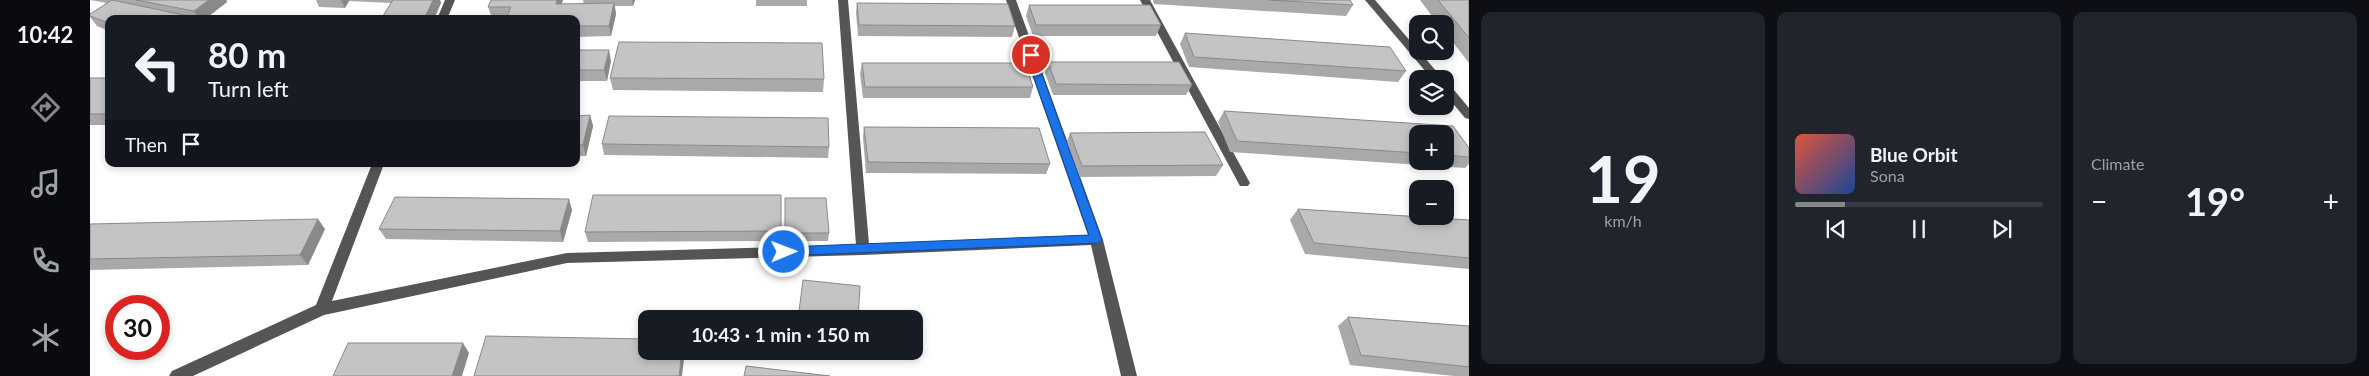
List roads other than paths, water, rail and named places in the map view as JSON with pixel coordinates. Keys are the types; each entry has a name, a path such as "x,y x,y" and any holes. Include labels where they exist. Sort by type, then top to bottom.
{"street":[{"path":"444,15 450,0"},
{"path":"843,0 863,250"},
{"path":"1011,0 1096,240 1129,376"},
{"path":"1146,0 1244,183"},
{"path":"1370,0 1430,70"},
{"path":"1454,98 1469,115"},
{"path":"322,309 377,167"},
{"path":"177,376 322,309 567,258 863,250 1096,240"}]}
